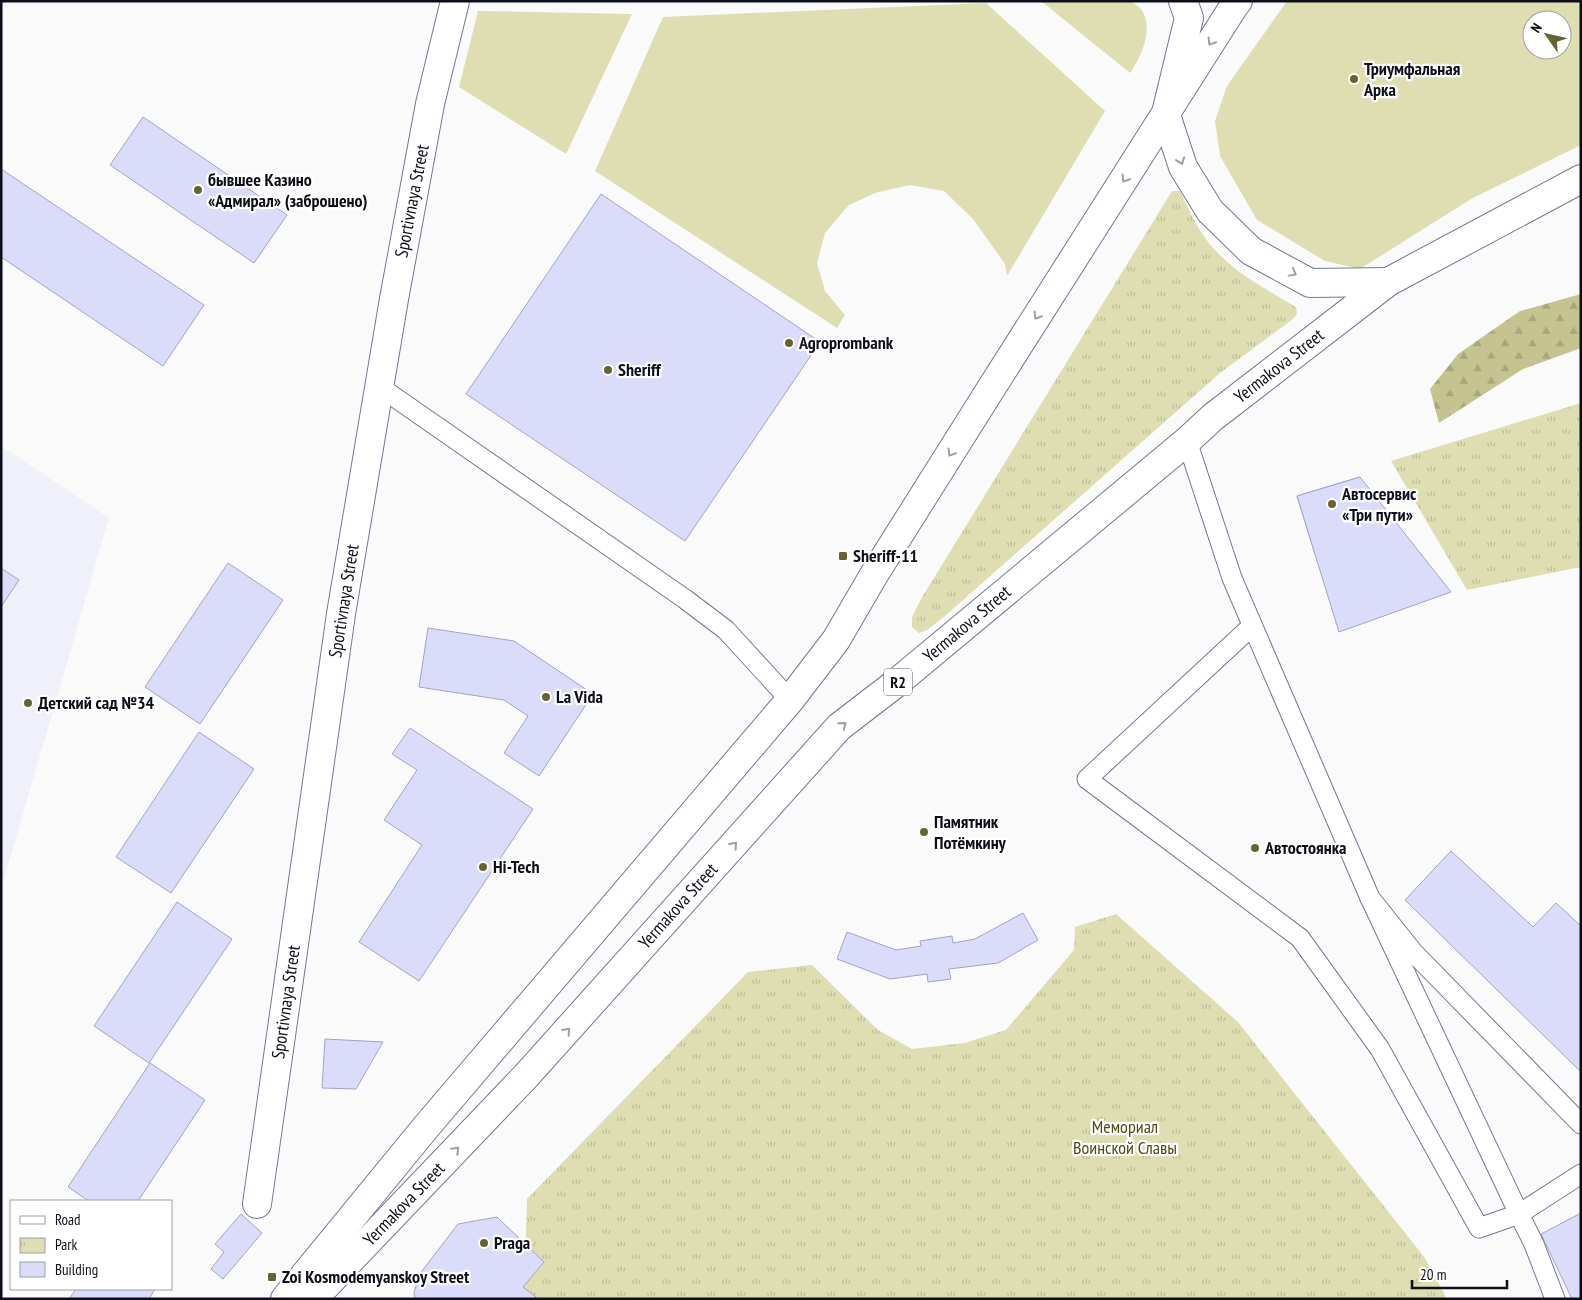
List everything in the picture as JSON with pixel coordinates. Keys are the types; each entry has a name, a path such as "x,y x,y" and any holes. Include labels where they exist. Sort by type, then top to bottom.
{"main road":[{"name":"Sportivnaya Street","path":"257,1204 341,614 394,299 430,104 455,1"},
{"path":"1183,1 1189,18 1166,114 1183,166 1210,211 1251,250 1310,283 1388,282"},
{"name":"Yermakova Street","path":"285,1299 426,1127 790,700 836,640 981,404 1238,1"},
{"name":"Yermakova Street","path":"313,1299 526,1076 839,727 896,684 1213,417 1388,282 1581,179"}],"lane":[{"path":"380,387 726,630 790,700"},
{"path":"1188,440 1232,578 1252,626 1370,898 1534,1244 1555,1299"},
{"path":"1252,626 1087,779 1300,938 1380,1049 1479,1228 1519,1214 1581,1174"},
{"path":"1370,898 1413,952 1581,1124"}],"shaded area":[{"name":"Детский сад №34","path":"1,446 109,518 1,889"}],"green space":[{"path":"1041,1 1131,1 1138,6 1143,12 1147,28 1142,52 1130,73"},
{"path":"1287,1 1581,1 1581,145 1471,199 1360,269 1325,261 1257,220 1220,156 1215,121 1227,86"},
{"path":"986,3 1105,111 1007,276 1005,264 973,219 944,191 910,185 875,193 849,205 825,233 817,263 825,291 845,315 837,328 595,171 663,17"},
{"path":"478,11 632,14 566,154 459,87"},
{"path":"1172,191 1180,191 1200,231 1210,245 1225,260 1254,282 1296,307 1297,314 1293,319 1220,373 945,616 927,630 919,633 912,627 912,617 921,599"},
{"path":"1581,294 1581,348 1523,369 1439,423 1430,389 1458,354 1520,311"},
{"path":"1581,403 1581,567 1467,590 1391,461"},
{"name":"Мемориал Воинской Славы","path":"1116,914 1238,1022 1425,1258 1447,1299 517,1299 525,1265 527,1199 748,972 812,965 878,1030 912,1049 965,1043 1006,1030 1074,950 1075,927"}],"building":[{"name":"бывшее Казино «Адмирал» (заброшено)","path":"143,117 287,215 254,263 110,165"},
{"path":"1,169 204,305 163,366 1,257"},
{"path":"601,194 820,342 685,541 466,394"},
{"path":"1360,477 1378,539 1316,557 1297,496"},
{"path":"1360,477 1451,592 1339,632 1297,496"},
{"path":"228,563 283,600 200,724 145,687"},
{"path":"1,568 19,580 1,607"},
{"path":"428,628 514,641 593,694 539,776 504,753 528,716 504,700 419,687"},
{"path":"410,728 533,809 419,981 359,942 422,845 384,820 417,770 392,754"},
{"path":"199,732 254,769 171,893 116,857"},
{"path":"1451,851 1533,927 1556,903 1581,926 1581,1072 1405,900"},
{"path":"177,902 232,939 149,1063 94,1026"},
{"path":"1023,913 1038,940 998,963 949,969 951,979 928,982 927,974 890,979 837,959 847,932 896,950 921,946 920,941 952,936 953,943 975,939"},
{"path":"325,1039 383,1042 356,1089 322,1088"},
{"path":"150,1063 205,1100 139,1200 88,1200 68,1187"},
{"path":"1581,1213 1581,1299 1572,1299 1541,1234"},
{"path":"241,1214 262,1233 223,1279 211,1269 224,1252 215,1244"},
{"name":"Praga","path":"497,1217 544,1262 523,1287 536,1297 535,1299 415,1299 414,1293 419,1275 458,1224"},
{"path":"75,1290 154,1290 149,1299 69,1299"}],"place":[{"name":"Триумфальная Арка","path":"1354,79"},
{"name":"бывшее Казино «Адмирал» (заброшено)","path":"198,190"},
{"name":"Agroprombank","path":"789,343"},
{"name":"Sheriff","path":"608,370"},
{"name":"Автосервис «Три пути»","path":"1332,504"},
{"name":"Sheriff-11","path":"843,556"},
{"name":"La Vida","path":"546,697"},
{"name":"Детский сад №34","path":"28,703"},
{"name":"Памятник Потёмкину","path":"924,832"},
{"name":"Автостоянка","path":"1255,848"},
{"name":"Hi-Tech","path":"483,867"},
{"name":"Praga","path":"484,1243"},
{"name":"Zoi Kosmodemyanskoy Street","path":"272,1277"}]}
